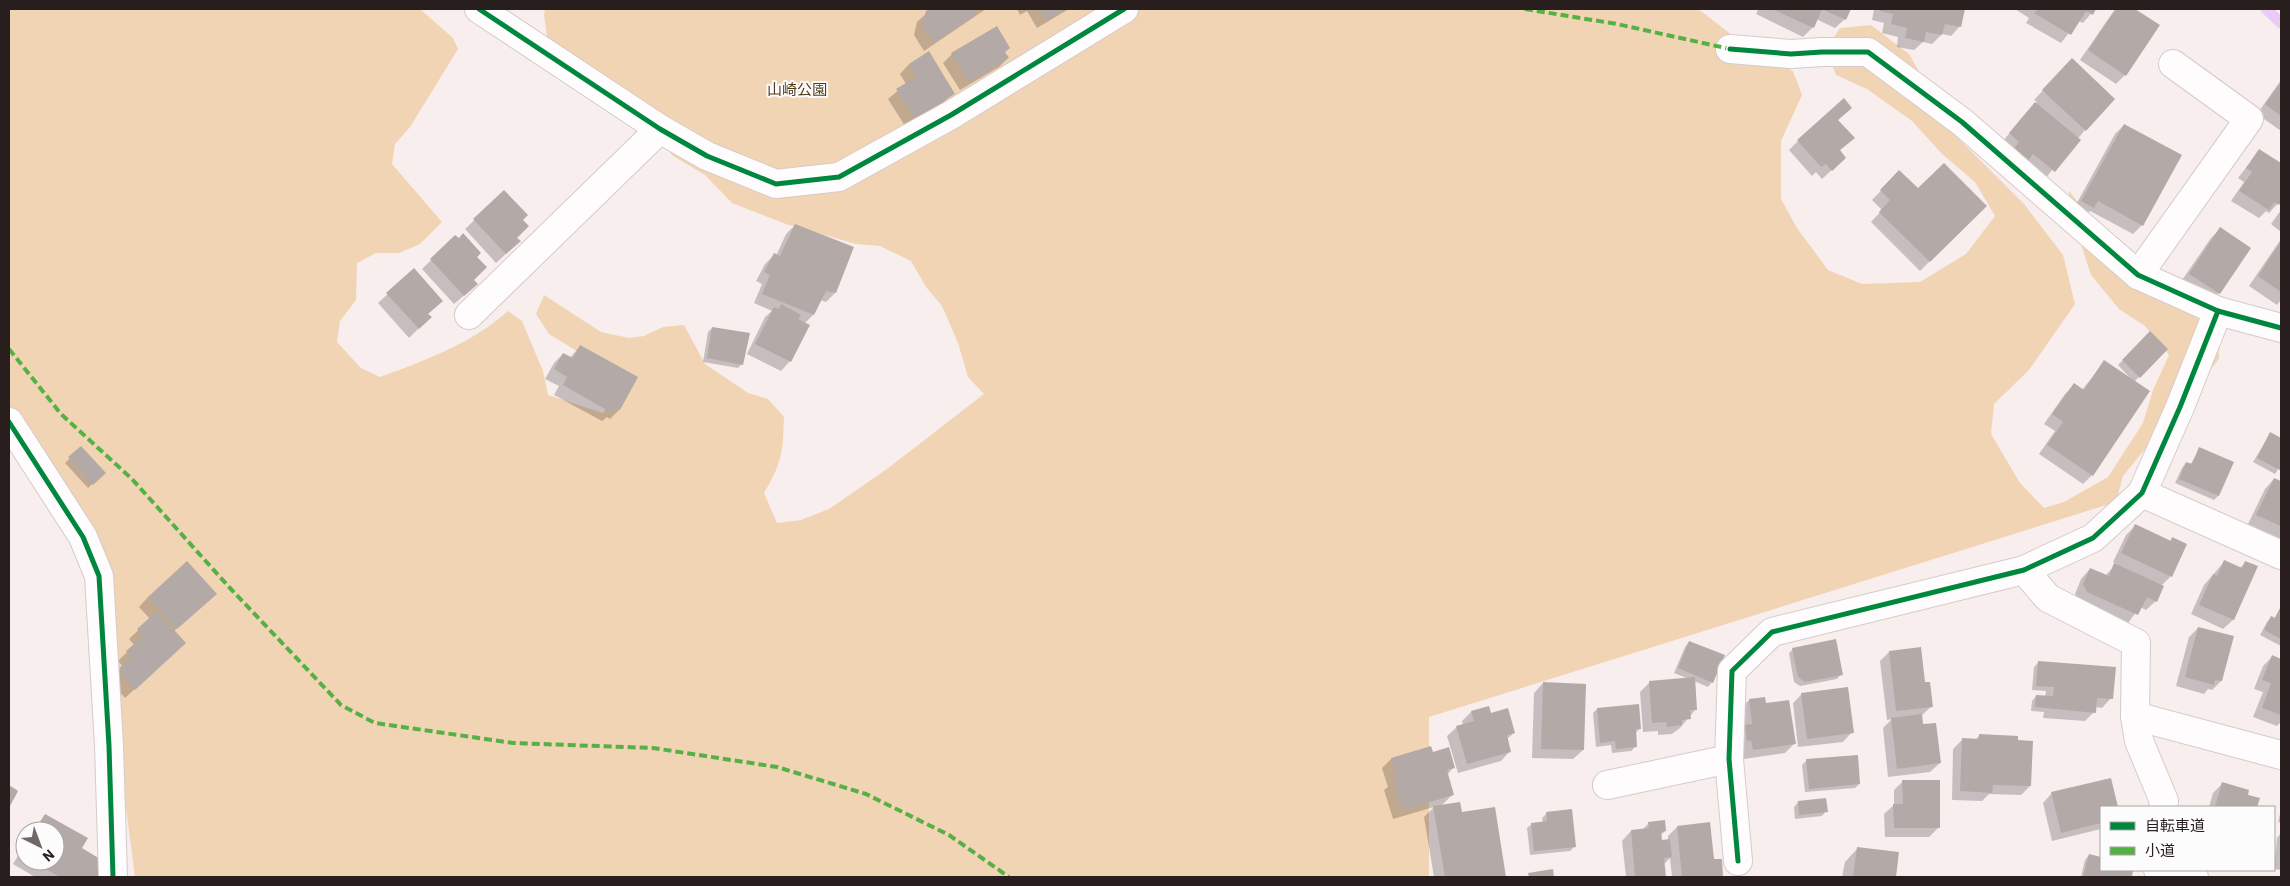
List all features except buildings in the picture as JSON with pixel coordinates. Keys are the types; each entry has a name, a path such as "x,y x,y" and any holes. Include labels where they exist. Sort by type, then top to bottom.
{"street":[{"path":"479,9 509,17 598,90 660,129 708,156 776,184 839,177 951,116 1124,9"},
{"path":"1730,49 1791,54 1868,52 1962,122 2138,275 2218,311 2281,328"},
{"path":"2138,275 2249,119 2173,64"},
{"path":"469,315 660,129"},
{"path":"1738,861 1729,759 1732,672 1772,632 2024,570 2093,538 2142,493 2180,407 2218,311"},
{"path":"9,422 83,537 99,576 109,746 113,877"},
{"path":"2142,493 2281,555"},
{"path":"2024,570 2048,598 2136,643 2135,716 2139,741 2164,801 2164,806"},
{"path":"2135,716 2281,754"},
{"path":"1607,785 1729,759"},
{"path":"2163,871 2194,877"}],"green space":[{"name":"山崎公園","path":"9,9 420,9 453,38 458,49 410,127 395,144 392,164 442,222 420,244 399,253 376,253 357,263 356,300 340,321 337,342 361,368 380,377 463,342 494,323 508,311 522,321 543,371 548,395 603,413 619,389 595,362 549,334 536,314 544,295 601,332 629,338 644,336 663,327 684,325 705,364 748,393 768,399 784,417 783,439 778,465 764,493 777,523 801,520 829,509 887,469 984,394 968,377 958,343 942,306 926,287 911,261 880,246 856,244 786,224 732,203 705,175 673,156 662,142 553,75 544,16 545,9 1693,9 1701,11 1756,54 1793,71 1802,95 1781,141 1781,199 1797,228 1828,270 1862,284 1920,282 1966,254 1995,216 1975,182 1942,154 1912,121 1867,89 1836,75 1826,50 1840,28 1871,25 1909,54 1954,134 2024,204 2063,255 2075,304 2029,370 1994,404 1991,434 2020,483 2044,508 2064,502 2108,477 2143,423 2153,390 2169,355 2145,326 2119,309 2091,275 2070,210 2069,191 2139,278 2218,322 2219,359 2123,476 2116,502 1429,717 1429,877 135,877 91,540 9,444"}],"waterway":[{"path":"2266,9 2281,23"}],"marked path":[{"path":"1525,9 1617,24 1730,49"},
{"path":"9,349 61,414 132,479 229,587 341,705 375,723 513,743 653,748 777,767 866,794 949,835 1009,877"}],"cycle path":[{"path":"479,9 660,129 707,156 776,184 839,177 951,115 1124,9"},
{"path":"1730,49 1791,54 1868,52 1962,122 2138,275 2218,311"},
{"path":"1738,861 1729,759 1732,671 1772,632 2024,570 2093,538 2142,493 2180,407 2218,311 2281,328"},
{"path":"9,422 83,537 99,576 109,746 113,877"}]}
